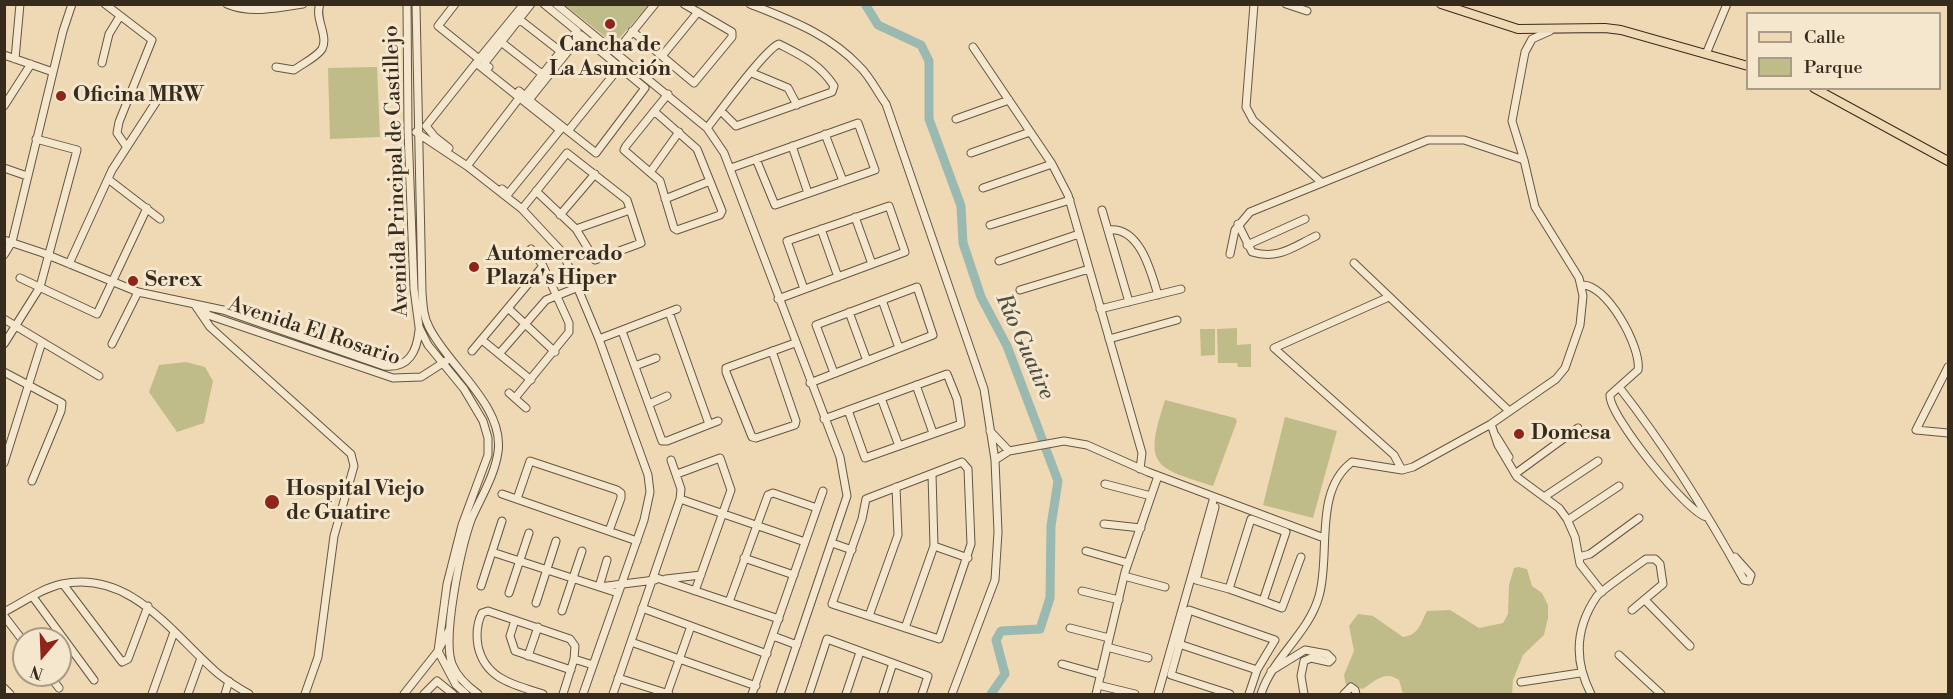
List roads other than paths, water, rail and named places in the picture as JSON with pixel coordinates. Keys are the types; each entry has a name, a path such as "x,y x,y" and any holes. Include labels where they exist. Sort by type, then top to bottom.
{"main road":[{"path":"1441,4 1518,29 1613,29 1746,65"},
{"path":"1818,90 1948,161"}],"street":[{"path":"15,59 20,4"},
{"path":"4,255 72,4"},
{"path":"105,4 152,40 119,122 117,134 126,146"},
{"path":"227,4 244,9 272,9 303,4"},
{"path":"276,67 294,70 321,50 323,43 319,8 309,4"},
{"name":"Avenida Principal de Castillejo","path":"408,4 408,131 414,289 419,327 429,346 464,389 483,421 488,438 488,455 462,525 452,564 438,651"},
{"name":"Avenida Principal de Castillejo","path":"416,4 423,301 426,320 444,350 477,392 499,441 498,455 470,523 457,581 450,629 452,662"},
{"path":"455,4 438,26 480,59 524,4"},
{"path":"531,4 484,64 525,96 577,30 558,10"},
{"path":"544,4 558,10 616,52 623,63 645,88 596,153 529,100 581,35 623,63 668,94 707,128 731,168 778,298 840,457 847,496 780,694"},
{"path":"616,52 654,4"},
{"path":"632,32 694,83 732,37 729,29 684,4"},
{"path":"750,4 815,31 834,43 861,67 886,104 980,379 995,460 998,532 995,580 952,694"},
{"path":"1254,4 1246,107 1252,120 1321,182"},
{"path":"1286,4 1307,10"},
{"path":"1706,54 1727,4"},
{"path":"662,56 698,12"},
{"path":"102,63 109,34 120,15"},
{"path":"519,19 560,51"},
{"path":"1261,694 1271,671 1316,605 1325,565 1324,518 1344,468 1352,462 1402,470 1413,467 1491,424 1556,379 1565,368 1580,325 1583,296 1581,285 1567,256 1534,207 1524,160 1512,121 1525,52 1532,39 1556,29"},
{"path":"501,42 542,74"},
{"path":"707,128 774,46 779,44 810,60 834,86 834,90 736,126 721,111"},
{"path":"974,47 1052,164 1070,200 1142,453 1140,469"},
{"path":"4,55 53,72"},
{"path":"568,131 623,63"},
{"path":"4,106 31,64"},
{"path":"408,131 418,132 468,164 508,194 560,130 478,64 474,64 426,126 435,137 460,157"},
{"path":"752,73 788,88 797,105"},
{"path":"654,111 697,149 722,211 720,214 677,230 674,228 660,182 651,171 624,150 654,111 668,94"},
{"path":"468,164 520,97"},
{"path":"69,264 108,179 126,146 158,99"},
{"path":"956,119 1009,100"},
{"path":"731,168 825,134 858,123 875,170 775,205 756,159"},
{"path":"651,171 679,132"},
{"path":"971,153 1030,132"},
{"path":"825,134 843,181"},
{"path":"4,344 40,287 77,150 36,138"},
{"path":"1230,254 1238,224 1250,212 1428,140 1464,140 1524,160"},
{"path":"792,146 808,194"},
{"path":"522,209 536,191 567,153 627,201 641,243 595,260 576,229 536,191"},
{"path":"468,164 522,209 563,253 599,339 648,475 650,492 637,541 583,694"},
{"path":"982,188 1052,164"},
{"path":"4,168 27,176"},
{"path":"560,215 595,174"},
{"path":"108,179 160,219"},
{"path":"665,199 710,181"},
{"path":"990,225 1070,200"},
{"path":"778,298 804,289 838,277 905,252 890,206 787,241 804,289"},
{"path":"20,278 97,314 147,208"},
{"path":"576,229 630,210"},
{"path":"1102,210 1129,302"},
{"path":"855,218 872,264"},
{"path":"1247,245 1305,219"},
{"path":"1238,224 1252,252 1274,256 1316,236"},
{"path":"821,229 838,277"},
{"path":"1108,230 1120,231 1142,251 1147,258 1158,295"},
{"path":"999,261 1079,234"},
{"name":"Avenida El Rosario","path":"8,241 138,292 223,310 384,366 398,366 408,360 415,351 419,327"},
{"path":"526,408 512,396 531,380 569,332 569,323 543,266 531,249"},
{"path":"1354,263 1509,410"},
{"path":"472,351 543,266"},
{"path":"1020,290 1089,269"},
{"path":"1581,285 1590,285 1598,291 1627,328 1639,367 1610,399 1629,433 1681,496 1702,516 1707,517"},
{"path":"810,382 834,374 933,335 917,287 816,324 834,374"},
{"path":"499,354 546,300 576,288"},
{"path":"1100,309 1181,289"},
{"path":"112,344 138,292"},
{"path":"1389,297 1274,348 1394,455 1402,470"},
{"path":"882,300 899,348"},
{"path":"198,306 210,327 351,454 354,466 334,536 318,657 305,694"},
{"name":"Avenida El Rosario","path":"198,306 207,315 393,378 421,377 450,357"},
{"path":"508,308 555,352"},
{"path":"599,339 677,309"},
{"path":"669,312 709,424"},
{"path":"849,312 867,361"},
{"path":"4,319 99,376"},
{"path":"1109,339 1177,320"},
{"path":"622,331 663,441 718,421"},
{"path":"482,340 531,380"},
{"path":"4,462 42,342"},
{"path":"772,351 796,421 795,425 756,438 752,437 726,368 772,351 795,343"},
{"name":"Avenida El Rosario","path":"415,351 429,346 444,350"},
{"path":"635,366 656,358"},
{"path":"1948,367 1916,430 1948,433"},
{"path":"4,372 59,400 63,406 32,481"},
{"path":"824,419 848,410 916,385 948,374 961,423 865,458 848,410"},
{"path":"916,385 933,433"},
{"path":"1619,387 1664,446 1733,556"},
{"path":"649,404 667,396"},
{"path":"881,398 899,446"},
{"path":"1491,424 1498,445 1513,471 1568,520 1582,567 1602,592"},
{"path":"1513,471 1578,428"},
{"path":"990,431 1009,451"},
{"path":"995,460 1009,451 1039,448 1064,441 1087,445 1140,469 1214,496 1286,532 1263,601"},
{"path":"677,474 720,458 731,490 695,591"},
{"path":"613,694 680,499 681,489 671,460"},
{"path":"1544,497 1598,460"},
{"path":"517,499 530,462 617,490 621,493 621,498 609,531"},
{"path":"962,462 968,470 971,544 939,639 832,604 852,550 866,499 896,487 962,462"},
{"path":"905,628 934,546 932,474"},
{"path":"1096,694 1124,576 1158,476"},
{"path":"1104,484 1151,496"},
{"path":"1568,520 1619,486"},
{"path":"869,616 898,535 896,487"},
{"path":"753,694 823,491"},
{"path":"729,602 768,495 773,493 817,508"},
{"path":"502,494 637,541"},
{"path":"1158,694 1214,496"},
{"path":"680,499 805,542"},
{"path":"1215,507 1196,580 1282,608 1301,557"},
{"path":"1252,515 1324,538"},
{"path":"1229,589 1252,515"},
{"path":"1579,557 1590,554 1639,518"},
{"path":"481,586 502,521"},
{"path":"1104,524 1141,528"},
{"path":"509,592 530,533"},
{"path":"536,603 556,541"},
{"path":"832,543 852,550"},
{"path":"934,546 968,558"},
{"path":"562,611 582,551"},
{"path":"1086,551 1128,563"},
{"path":"492,552 618,593"},
{"path":"744,558 794,575"},
{"path":"1591,694 1580,673 1578,654 1582,632 1602,592 1646,559 1652,558 1660,564 1663,582 1632,610"},
{"path":"598,587 607,561"},
{"path":"663,580 700,575"},
{"path":"1124,576 1165,587"},
{"path":"598,587 653,579 663,580 778,620"},
{"path":"13,627 4,614 33,597 63,584 80,582 107,587 132,595 148,606 201,658 249,694"},
{"path":"63,584 122,662 128,659 148,606"},
{"path":"1082,591 1119,600"},
{"path":"33,597 94,680"},
{"path":"1645,600 1690,646"},
{"path":"642,608 767,654"},
{"path":"1230,694 1171,675 1189,610 1275,640 1257,670 1249,694"},
{"path":"543,694 502,680 482,661 477,642 478,622 482,613 488,611 570,639 575,646 574,659 563,694"},
{"path":"515,620 510,636 515,651 571,670"},
{"path":"618,678 668,694 692,626"},
{"path":"528,656 538,627"},
{"path":"1070,628 1110,638"},
{"path":"404,694 438,651 450,629"},
{"path":"152,694 174,632"},
{"path":"773,636 797,645"},
{"path":"808,694 827,639 928,676 922,694"},
{"path":"631,642 756,686"},
{"path":"1171,642 1257,670"},
{"path":"1107,647 1148,658"},
{"path":"1271,671 1305,650 1328,654 1332,659 1329,663 1311,658 1304,661 1301,676 1304,694"},
{"path":"438,651 447,656 460,679 478,694"},
{"path":"438,651 456,685 466,694"},
{"path":"846,694 861,652"},
{"path":"1619,655 1661,694"},
{"path":"188,694 201,658"},
{"path":"574,659 593,665"},
{"path":"883,694 893,663"},
{"path":"1062,664 1101,675"},
{"path":"1521,682 1580,673"},
{"path":"225,694 229,681"},
{"path":"424,694 437,681 453,694"},
{"path":"1098,685 1134,694"},
{"path":"1344,694 1351,687 1354,688 1356,694"},
{"path":"4,688 10,694"}],"waterway":[{"name":"Río Guatire","path":"865,4 878,25 921,45 929,61 929,119 961,206 963,243 981,297 1007,346 1058,481 1051,526 1050,598 1040,629 1001,631 996,640 1005,674 991,694"}],"place":[{"name":"Cancha de La Asunción","path":"610,24"},
{"name":"Oficina MRW","path":"61,96"},
{"name":"Automercado Plaza's Hiper","path":"474,267"},
{"name":"Serex","path":"133,281"},
{"name":"Domesa","path":"1519,434"},
{"name":"Hospital Viejo de Guatire","path":"272,502"}]}
